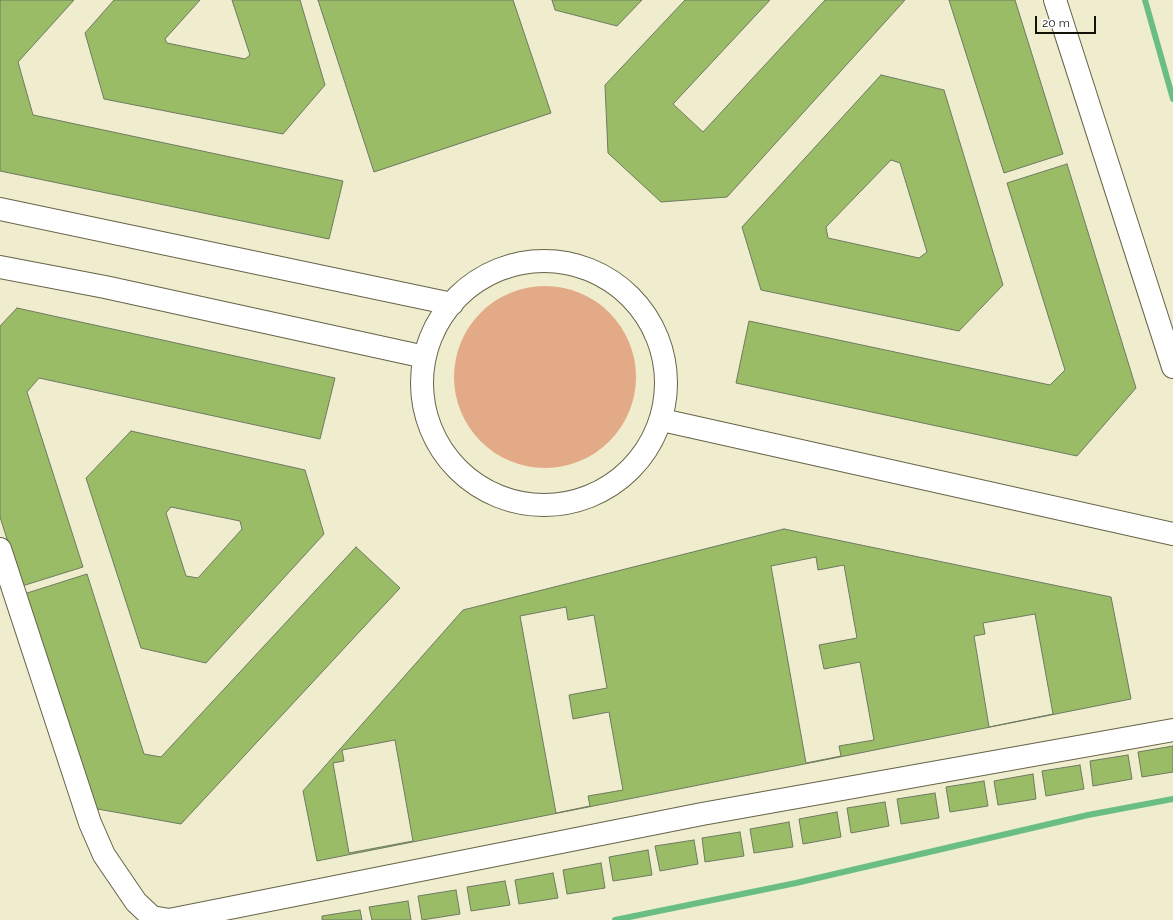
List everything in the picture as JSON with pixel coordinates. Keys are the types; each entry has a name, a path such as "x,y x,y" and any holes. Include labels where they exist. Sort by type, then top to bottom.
{"street":[{"path":"1055,0 1173,367"},
{"path":"0,209 452,304"},
{"path":"536,259 576,263 612,279 641,306 660,341 668,380 662,420 644,455 616,483 579,502 538,506 498,497 463,476 437,444 423,405 423,363 436,324 452,304 462,292 496,269 536,259"},
{"path":"0,267 105,287 425,357"},
{"path":"662,420 1173,534"},
{"path":"0,549 90,823 104,855 136,902 152,917 169,920 702,814 1173,730"}],"shaded area":[{"path":"536,286 554,286 580,293 596,301 615,319 621,326 629,342 636,368 636,386 629,412 621,428 603,447 596,453 571,464 554,468 536,468 510,461 494,453 469,428 461,412 456,395 454,386 454,368 461,342 469,326 494,301 510,293 527,288"}],"building":[{"path":"0,0 74,0 18,62 33,115 343,181 329,239 0,171"},
{"path":"114,0 200,0 165,39 167,43 245,59 250,55 232,0 300,0 325,85 283,134 104,99 85,33"},
{"path":"318,0 513,0 551,113 374,172"},
{"path":"552,0 642,0 617,26 555,10"},
{"path":"685,0 770,0 673,104 703,132 825,0 905,0 727,197 661,202 608,153 605,85"},
{"path":"949,0 1015,0 1063,154 1004,173"},
{"path":"881,75 944,90 1003,285 959,331 761,290 742,227","holes":["891,160 900,163 927,252 919,258 828,238 826,227"]},
{"path":"1067,164 1136,388 1077,456 736,383 749,321 1050,385 1065,370 1007,183"},
{"path":"17,308 335,378 320,439 39,378 27,392 83,567 22,586 0,517 0,326"},
{"path":"131,431 305,470 324,534 206,663 141,648 86,478","holes":["171,507 240,521 242,529 198,578 186,576 166,513"]},
{"path":"784,529 1111,597 1131,699 317,861 303,791 463,610"},
{"path":"356,547 400,588 181,824 92,808 24,594 87,574 144,754 161,757"},
{"path":"816,557 818,570 844,565 857,638 819,645 824,669 860,662 874,740 839,746 841,756 806,763 771,566"},
{"path":"566,607 568,620 594,615 607,688 569,695 573,719 609,712 623,790 588,796 590,806 556,813 520,616"},
{"path":"1035,614 1053,714 989,727 974,636 985,634 983,623"},
{"path":"395,740 413,841 349,853 333,763 344,761 342,750"},
{"path":"1173,746 1173,772 1142,777 1138,752"},
{"path":"1128,755 1132,779 1093,786 1090,761"},
{"path":"1080,765 1084,789 1046,796 1042,771"},
{"path":"1033,774 1036,799 998,805 994,781"},
{"path":"984,781 988,806 950,812 946,787"},
{"path":"935,793 939,818 901,824 897,799"},
{"path":"885,802 889,826 851,833 847,808"},
{"path":"837,812 841,837 803,844 799,819"},
{"path":"789,822 793,847 754,853 750,829"},
{"path":"740,832 744,856 705,862 702,838"},
{"path":"694,840 698,864 660,871 655,846"},
{"path":"648,850 652,875 613,881 609,857"},
{"path":"601,863 605,888 567,894 563,870"},
{"path":"553,873 558,898 519,904 515,880"},
{"path":"505,881 510,905 471,911 467,887"},
{"path":"456,890 460,914 422,920 418,896"},
{"path":"408,901 411,920 372,920 369,907"},
{"path":"360,910 362,920 322,920 322,916"}],"waterway":[{"path":"1145,0 1173,99"},
{"path":"615,920 796,883 1088,815 1173,799"}]}
